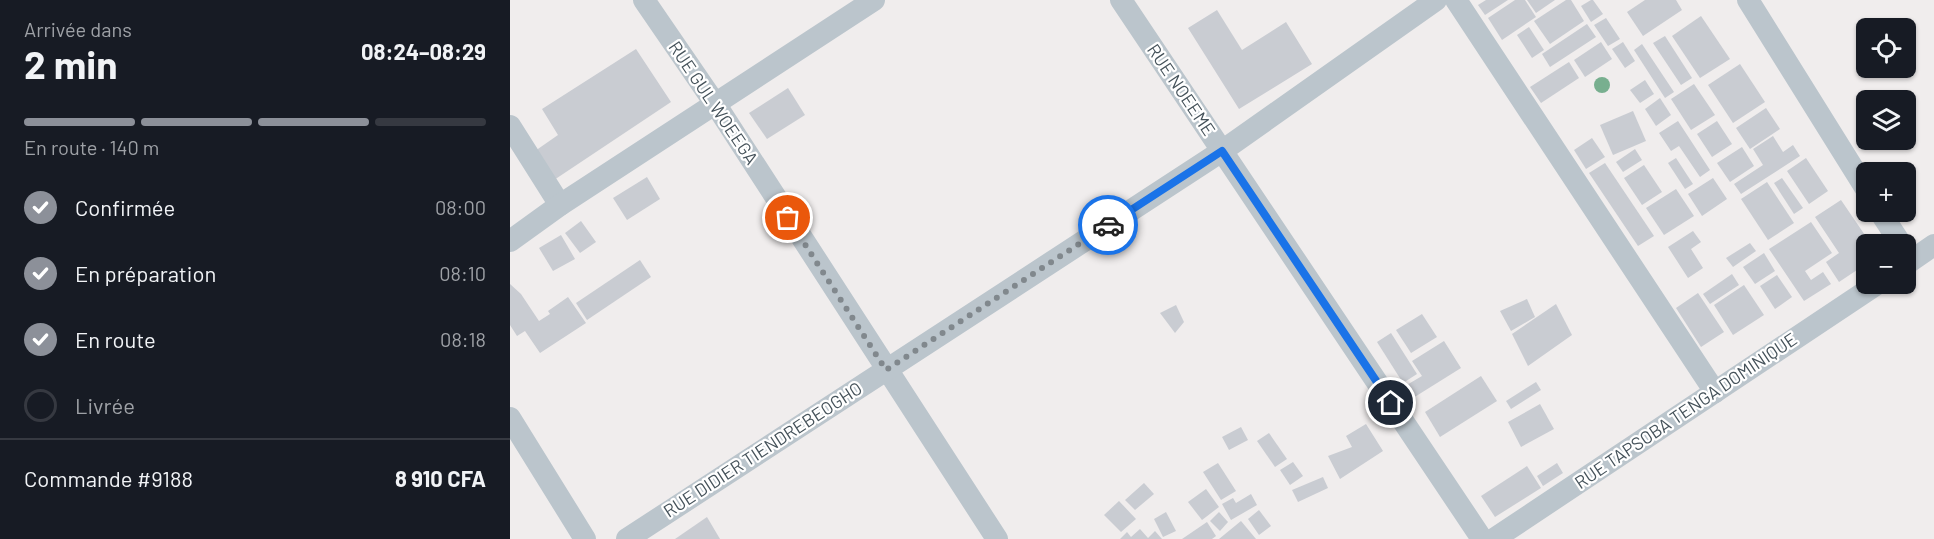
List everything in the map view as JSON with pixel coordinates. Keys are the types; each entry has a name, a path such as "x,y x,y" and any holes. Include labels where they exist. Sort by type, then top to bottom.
{"street":[{"name":"RUE GUL WOEEGA","path":"644,0 716,105 997,539"},
{"path":"510,241 560,205 874,0"},
{"name":"RUE NOEEME","path":"1121,0 1482,539"},
{"path":"1456,0 1715,392"},
{"path":"1748,0 1856,173"},
{"name":"RUE DIDIER TIENDREBEOGHO","path":"627,539 1222,151 1426,3"},
{"path":"510,126 560,205"},
{"path":"1916,251 1934,245"},
{"name":"RUE TAPSOBA TENGA DOMINIQUE","path":"1494,539 1862,294"},
{"path":"510,418 585,539"}],"building":[{"path":"1486,0 1508,0 1485,15 1478,5"},
{"path":"1515,0 1525,0 1536,17 1502,40 1488,18"},
{"path":"1527,0 1555,0 1536,13"},
{"path":"1566,0 1571,0 1584,21 1550,44 1534,21"},
{"path":"1591,0 1603,14 1591,22 1581,6"},
{"path":"1645,0 1676,0 1682,10 1643,36 1627,12"},
{"path":"1217,10 1242,50 1286,22 1312,64 1239,109 1188,28"},
{"path":"1701,16 1730,59 1700,78 1672,36"},
{"path":"1606,18 1620,39 1608,46 1594,25"},
{"path":"1587,24 1596,37 1550,67 1542,54"},
{"path":"1529,27 1544,50 1532,58 1517,35"},
{"path":"1665,36 1692,78 1681,85 1653,43"},
{"path":"1601,42 1612,59 1585,77 1574,60"},
{"path":"1623,42 1635,61 1625,68 1612,49"},
{"path":"1642,44 1674,92 1665,98 1634,50"},
{"path":"636,49 671,102 554,180 535,151 558,135 542,109"},
{"path":"1569,62 1579,78 1541,103 1530,87"},
{"path":"1740,64 1765,102 1733,123 1708,85"},
{"path":"1645,80 1654,94 1640,103 1630,90"},
{"path":"1694,84 1715,115 1691,130 1671,99"},
{"path":"788,88 805,115 767,139 749,113"},
{"path":"1660,98 1671,115 1656,126 1645,109"},
{"path":"1766,108 1780,129 1750,149 1736,128"},
{"path":"1633,111 1646,141 1613,155 1600,125"},
{"path":"1678,121 1710,170 1700,177 1679,146 1671,151 1659,133"},
{"path":"1717,121 1732,144 1712,157 1697,134"},
{"path":"1773,136 1783,152 1793,145 1800,156 1741,194 1734,184 1763,165 1753,149"},
{"path":"1592,138 1605,157 1586,169 1574,150"},
{"path":"1742,147 1754,166 1730,182 1717,163"},
{"path":"1635,149 1642,160 1623,172 1616,162"},
{"path":"1676,158 1693,184 1685,189 1668,163"},
{"path":"1806,158 1828,191 1809,204 1787,171"},
{"path":"1605,163 1654,236 1638,246 1589,173"},
{"path":"1644,165 1662,192 1642,205 1624,178"},
{"path":"647,177 660,199 627,220 613,198"},
{"path":"1713,178 1727,199 1702,216 1688,194"},
{"path":"1782,178 1803,208 1794,214 1774,183"},
{"path":"1767,182 1794,223 1768,240 1741,199"},
{"path":"1676,189 1694,216 1664,235 1646,208"},
{"path":"1841,200 1864,234 1856,234 1856,271 1839,282 1826,262 1839,253 1815,217"},
{"path":"581,221 596,242 580,253 565,233"},
{"path":"1811,222 1832,253 1805,271 1811,280 1823,272 1831,284 1804,301 1769,249"},
{"path":"1693,231 1701,242 1691,249 1703,268 1688,278 1668,247"},
{"path":"561,235 575,259 553,271 539,248"},
{"path":"1750,243 1756,251 1733,267 1726,258"},
{"path":"1764,253 1775,271 1755,284 1743,267"},
{"path":"640,260 651,277 587,320 576,303"},
{"path":"1732,274 1739,285 1710,304 1703,294"},
{"path":"1777,275 1792,297 1775,309 1760,286"},
{"path":"510,284 521,294 539,321 550,314 548,311 568,297 586,323 540,353 525,331 517,336 510,325"},
{"path":"1744,285 1764,315 1733,335 1714,305"},
{"path":"1698,293 1724,332 1701,347 1676,308"},
{"path":"1527,299 1535,317 1511,331 1500,311"},
{"path":"1556,304 1572,335 1528,366 1512,334"},
{"path":"1176,305 1184,322 1175,333 1160,313"},
{"path":"1422,314 1437,337 1411,353 1396,330"},
{"path":"1391,333 1417,374 1403,383 1377,342"},
{"path":"1444,341 1461,368 1413,398 1405,386 1422,376 1412,361"},
{"path":"1481,376 1497,401 1440,437 1425,412"},
{"path":"1536,382 1541,390 1511,409 1506,401"},
{"path":"1540,404 1554,429 1521,447 1508,422"},
{"path":"1366,424 1383,451 1340,479 1328,456 1352,447 1346,436"},
{"path":"1241,427 1248,440 1229,450 1222,437"},
{"path":"1269,433 1287,459 1275,467 1257,441"},
{"path":"1293,462 1303,476 1290,485 1280,470"},
{"path":"1218,463 1236,491 1221,500 1203,472"},
{"path":"1557,463 1563,473 1543,486 1537,476"},
{"path":"1527,466 1541,488 1495,517 1481,496"},
{"path":"1323,477 1328,488 1298,502 1292,490"},
{"path":"1144,483 1154,494 1135,510 1125,500"},
{"path":"1206,489 1219,507 1202,520 1188,502"},
{"path":"1251,494 1257,505 1231,520 1222,504 1233,498 1236,503"},
{"path":"1119,501 1136,519 1121,532 1104,515"},
{"path":"1259,510 1271,526 1259,535 1248,519"},
{"path":"1166,512 1176,531 1163,537 1154,519"},
{"path":"1219,512 1228,522 1220,531 1210,521"},
{"path":"707,517 720,539 675,539"},
{"path":"1241,521 1256,539 1219,539"},
{"path":"1207,522 1216,536 1212,539 1182,539"},
{"path":"1140,529 1148,538 1155,531 1162,539 1120,539 1127,532 1131,537"}],"way so far":[{"path":"788,218 886,370 1108,225"}],"route":[{"path":"1108,225 1222,151 1391,403"}]}
